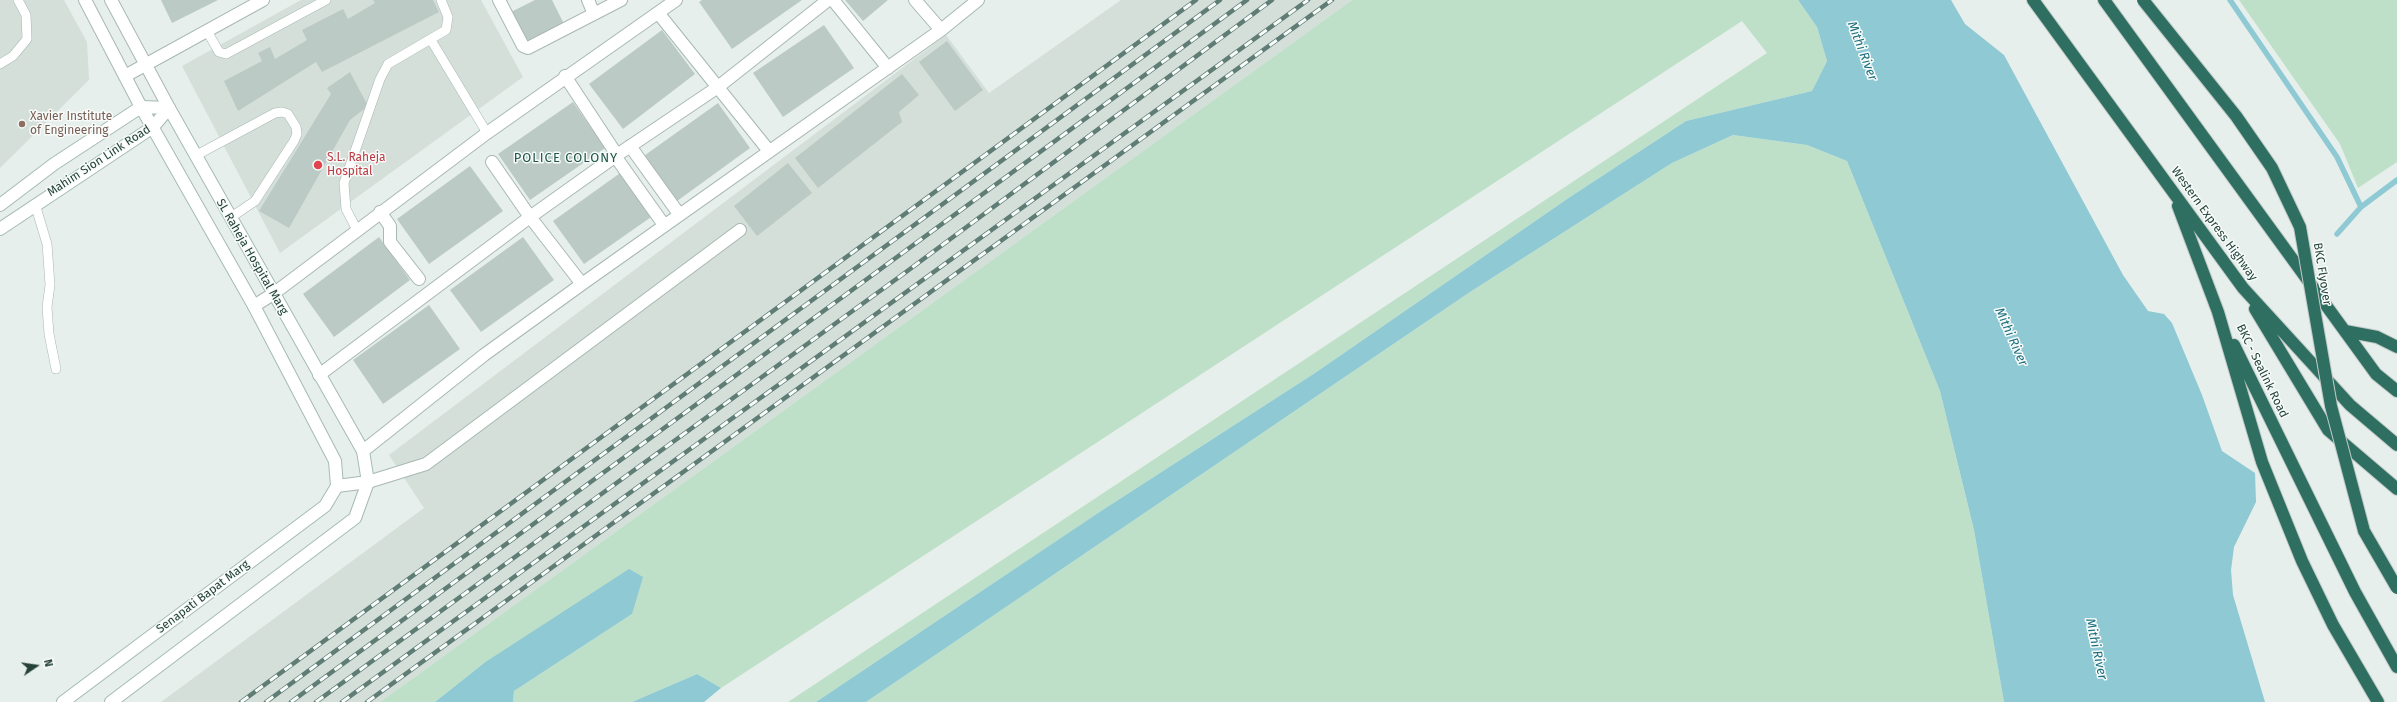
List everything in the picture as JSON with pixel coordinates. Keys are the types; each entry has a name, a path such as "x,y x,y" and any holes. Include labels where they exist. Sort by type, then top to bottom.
{"highway":[{"name":"Western Express Highway","path":"2033,0 2242,288 2350,404 2397,444"},
{"path":"2104,0 2376,374 2397,391"},
{"name":"BKC Flyover","path":"2143,0 2236,116 2272,168 2300,227 2331,406 2362,524 2364,531 2397,588"},
{"path":"2172,190 2218,312 2262,462 2302,561 2332,625 2378,702"},
{"path":"2242,288 2328,430 2397,489"},
{"name":"BKC - Sealink Road","path":"2218,312 2355,592 2397,667"},
{"path":"2345,331 2370,335 2397,347"}],"street":[{"name":"SL Raheja Hospital Marg","path":"85,0 141,107 254,306 335,461 336,486"},
{"name":"SL Raheja Hospital Marg","path":"111,0 145,66 195,156 363,451 368,482 356,518 111,702"},
{"path":"125,76 263,0"},
{"path":"499,0 525,47 532,46 621,0"},
{"path":"588,0 594,14"},
{"path":"254,306 273,294 380,212 565,76 659,14 676,0"},
{"path":"319,375 530,217 616,155 718,87 828,0"},
{"path":"832,0 888,68"},
{"path":"915,0 941,30"},
{"path":"363,451 484,355 679,214 941,30 978,0"},
{"path":"659,14 769,151"},
{"path":"565,76 616,155 664,225"},
{"name":"Mahim Sion Link Road","path":"0,205 54,164 141,107 169,108"},
{"name":"Mahim Sion Link Road","path":"0,229 35,204 153,127 169,108"},
{"path":"630,146 679,214"},
{"path":"492,162 530,217 582,284"},
{"path":"380,212 390,226 390,242 419,279"},
{"path":"336,486 368,482 426,464 740,230"},
{"name":"Senapati Bapat Marg","path":"63,702 325,506 336,486"}],"lane":[{"path":"0,64 13,56 27,39 26,16 18,0"},
{"path":"207,31 219,52 226,54 326,0"},
{"path":"357,230 346,209 344,183 380,79 388,64 446,30 446,10 441,0"},
{"path":"431,40 487,133"},
{"path":"195,156 275,113 282,112 288,114 296,127 297,134 294,141 255,201 230,218"},
{"path":"35,204 47,244 50,285 47,307 49,334 56,369"}],"shaded area":[{"name":"Xavier Institute of Engineering","path":"0,0 64,0 87,42 89,80 0,168"},
{"name":"S.L. Raheja Hospital","path":"301,0 481,0 523,77 280,253 182,66"},
{"path":"1121,0 1352,0 380,702 161,702 424,508 389,455 946,35 989,93"}],"green space":[{"path":"1352,0 1798,0 1817,27 1827,61 1812,91 1686,121 1570,197 1315,373 1101,511 816,702 788,702 1767,53 1742,21 721,688 697,674 632,702 513,702 514,691 632,614 484,663 435,702 380,702"},
{"path":"2239,0 2397,0 2397,162 2358,188 2340,144"},
{"path":"1733,135 1807,145 1847,161 1940,391 1974,530 2004,702 866,702 1470,292 1672,163"}],"water":[{"name":"Mithi River","path":"1798,0 1951,0 1965,24 2004,55 2123,275 2148,311 2164,314 2172,323 2202,395 2222,451 2255,473 2256,502 2234,547 2231,570 2233,595 2265,702 2004,702 1974,530 1940,391 1847,161 1807,145 1733,135 1672,163 1470,292 866,702 816,702 1101,511 1315,373 1570,197 1686,121 1812,91 1827,61 1817,27"},
{"path":"629,569 643,577 632,614 514,691 513,702 435,702 484,663"},
{"path":"697,674 721,688 704,702 632,702"}],"building":[{"path":"161,0 218,0 172,23"},
{"path":"373,0 433,0 439,12 322,72 316,62 238,111 224,81 262,61 258,53 270,47 275,59 307,40 302,30 343,9 348,19 375,3"},
{"path":"535,0 552,0 564,24 525,44 509,13"},
{"path":"702,0 802,0 732,49 699,2"},
{"path":"845,0 888,0 863,21"},
{"path":"824,25 854,68 783,117 753,73"},
{"path":"662,30 695,74 623,129 589,84"},
{"path":"947,41 983,90 955,111 919,62"},
{"path":"350,72 368,106 350,120 289,228 259,211 331,94 327,88"},
{"path":"902,74 919,95 899,112 902,122 818,188 795,158"},
{"path":"573,102 605,148 530,200 498,154"},
{"path":"718,103 750,148 673,204 641,158"},
{"path":"788,163 812,193 757,236 734,206"},
{"path":"470,166 503,211 429,264 397,219"},
{"path":"623,171 654,215 584,264 553,221"},
{"path":"379,237 410,280 334,337 303,294"},
{"path":"523,237 554,280 481,332 450,290"},
{"path":"429,305 460,349 383,404 353,360"}],"waterway":[{"path":"2230,0 2337,157 2361,207 2337,234"},
{"path":"2361,207 2397,180"}],"railway":[{"path":"241,702 1196,0"},
{"path":"266,702 1220,0"},
{"path":"291,702 1247,0"},
{"path":"316,702 906,272 1272,0"},
{"path":"342,702 1308,0"},
{"path":"367,702 1332,0"}],"place":[{"name":"Xavier Institute of Engineering","path":"22,124"},
{"name":"S.L. Raheja Hospital","path":"318,165"}],"district":[{"name":"POLICE COLONY","path":"566,158"}]}
